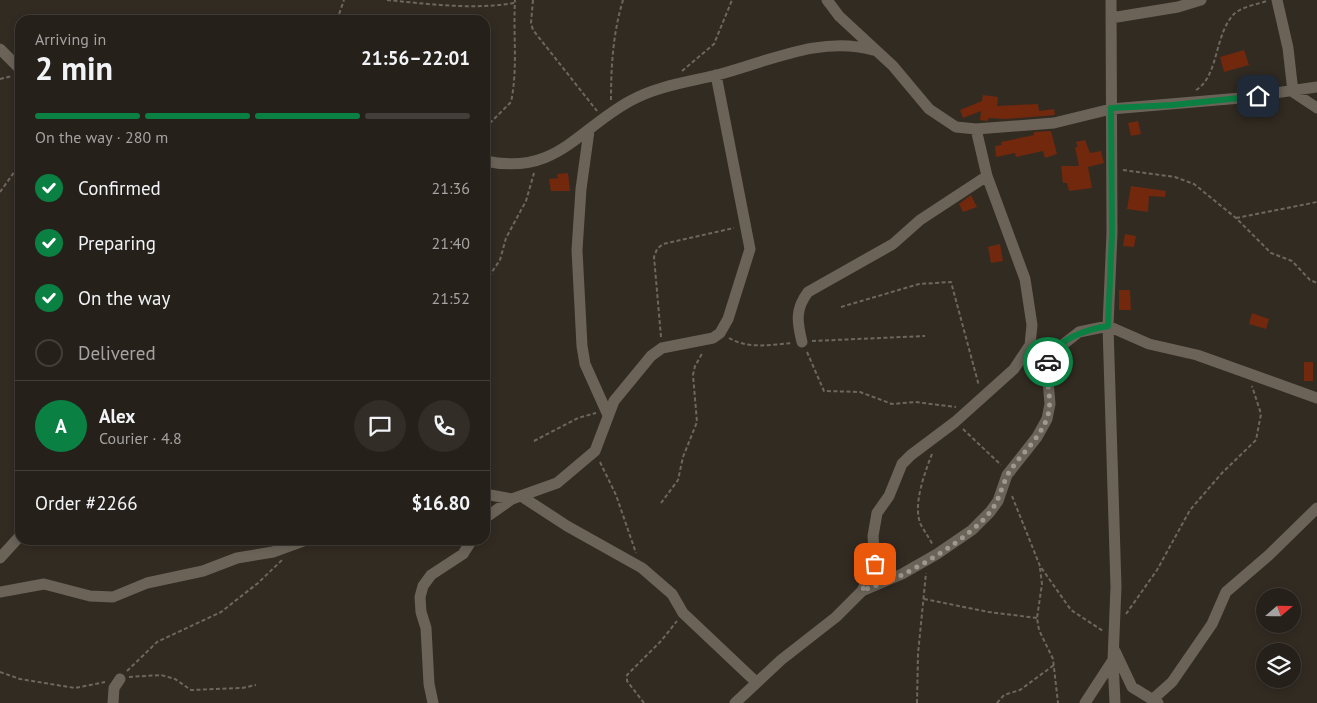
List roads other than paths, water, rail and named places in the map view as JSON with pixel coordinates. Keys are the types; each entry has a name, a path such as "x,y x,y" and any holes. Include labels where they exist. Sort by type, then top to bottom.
{"street":[{"path":"827,0 839,16 893,66 929,109 948,124 956,127 976,129 1054,123 1111,108 1173,105 1293,92 1317,87"},
{"path":"1111,0 1110,168 1112,234 1108,326 1116,587 1115,703"},
{"path":"1111,18 1178,7 1201,0"},
{"path":"1277,0 1288,48 1293,92 1317,108"},
{"path":"490,162 509,164 538,161 562,150 607,115 632,100 662,88 806,50 859,46 874,50"},
{"path":"0,49 15,69"},
{"path":"490,515 516,498 557,483 594,451 604,429 607,411 640,367 662,348 717,336 728,319 748,262 750,249 716,75"},
{"path":"862,591 875,564 872,536 878,513 889,496 902,464 910,455 955,422 1014,369 1024,357 1030,345 1032,325 1025,280 987,176 976,129"},
{"path":"589,130 581,189 577,250 582,346 585,364 607,411"},
{"path":"802,342 796,319 800,302 808,292 893,244 920,220 987,176"},
{"path":"735,703 780,660 815,635 862,591 902,574 934,555 972,530 990,512 998,500 1006,477 1037,437 1047,419 1050,404 1047,369 1051,354 1079,332 1108,326 1149,344 1197,355 1317,398"},
{"path":"490,495 516,498 642,568 672,594 683,613 756,682"},
{"path":"1114,651 1132,687 1155,701 1172,682 1212,624 1226,592 1269,555 1317,508"},
{"path":"0,558 15,542"},
{"path":"0,592 44,584 90,596 114,597 147,583 203,571 236,558 273,552 294,545"},
{"path":"433,703 429,684 426,628 421,612 420,597 423,586 431,575 462,554 468,545"},
{"path":"1085,703 1114,651"},
{"path":"113,703 114,688 120,679"}]}
